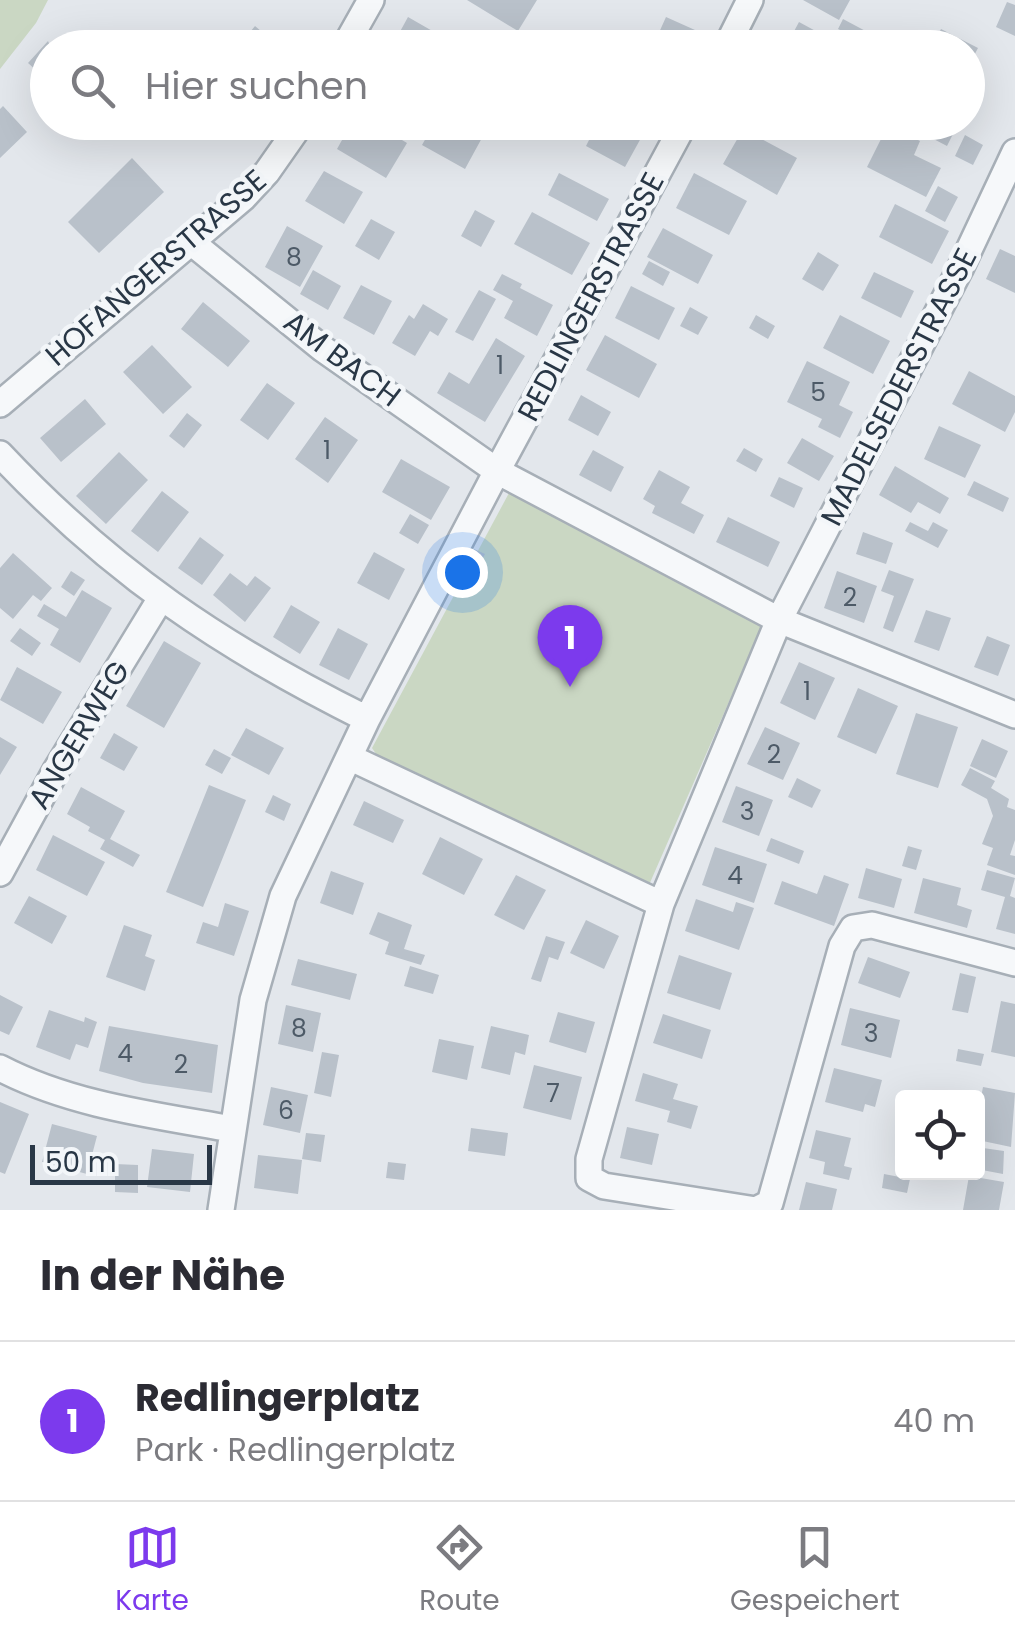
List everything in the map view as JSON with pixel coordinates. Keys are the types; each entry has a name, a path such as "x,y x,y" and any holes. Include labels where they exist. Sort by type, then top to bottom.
{"street":[{"path":"354,30 371,0"},
{"path":"735,30 750,0"},
{"name":"HOFANGERSTRASSE","path":"0,404 268,172 290,140"},
{"name":"REDLINGERSTRASSE","path":"221,1210 253,1000 282,896 367,719 675,140"},
{"name":"MADELSEDERSTRASSE","path":"1015,152 960,269 780,620 661,904 589,1159 589,1178 604,1186 756,1210 770,1203 842,946 853,928 872,926 1015,963"},
{"name":"AM BACH","path":"191,242 323,349 497,470 780,620 1015,715"},
{"path":"0,454 55,512 161,598 236,650 367,719"},
{"name":"ANGERWEG","path":"0,873 56,770 161,598"},
{"path":"351,758 661,904"},
{"path":"0,1068 27,1082 94,1103 232,1130"}],"green space":[{"path":"0,0 48,0 36,23 0,69"},
{"path":"509,493 762,626 649,885 383,764 372,748"}],"building":[{"path":"467,0 537,0 516,30"},
{"path":"803,0 850,0 839,20"},
{"path":"1007,2 1015,5 1015,36 996,27"},
{"path":"408,17 431,30 401,30"},
{"path":"666,17 695,30 660,30"},
{"path":"843,19 864,30 840,30"},
{"path":"799,22 814,30 795,30"},
{"path":"3,106 27,132 0,158 0,109"},
{"path":"342,140 407,143 386,178 337,149"},
{"path":"425,140 481,140 465,169 422,145"},
{"path":"589,140 640,140 625,167 586,146"},
{"path":"737,140 763,140 797,158 777,195 723,164"},
{"path":"880,140 918,140 914,155 941,168 926,197 867,167"},
{"path":"963,140 983,145 973,165 955,156"},
{"path":"132,158 164,192 99,253 68,222"},
{"path":"324,171 363,192 344,224 305,201"},
{"path":"559,173 609,199 597,221 548,195"},
{"path":"694,173 747,201 729,235 676,208"},
{"path":"938,186 958,197 945,222 925,211"},
{"path":"895,204 949,231 932,264 879,237"},
{"path":"475,210 495,221 481,247 461,236"},
{"path":"532,212 590,243 572,275 514,244"},
{"path":"371,219 395,232 379,260 355,246"},
{"path":"287,226 323,246 300,287 265,267"},
{"path":"663,228 713,255 698,284 647,257"},
{"path":"1000,249 1015,256 1015,293 986,279"},
{"path":"818,252 839,265 823,291 802,279"},
{"path":"649,261 670,272 663,286 642,274"},
{"path":"313,270 341,286 328,310 300,294"},
{"path":"874,272 914,291 901,318 861,298"},
{"path":"502,274 553,305 537,336 504,318 513,301 493,290"},
{"path":"361,285 392,301 374,335 343,318"},
{"path":"631,286 675,308 659,340 615,318"},
{"path":"479,290 496,299 473,341 455,332"},
{"path":"203,302 250,341 228,367 181,329"},
{"path":"423,304 448,319 438,336 430,331 415,356 392,343 409,315 414,319"},
{"path":"690,307 708,317 698,335 680,326"},
{"path":"756,315 775,326 768,339 749,328"},
{"path":"840,315 890,341 873,374 823,348"},
{"path":"605,335 657,364 639,398 586,370"},
{"path":"496,338 525,356 485,422 437,393 449,372 469,384"},
{"path":"152,345 192,387 163,414 123,372"},
{"path":"807,361 850,382 839,405 853,412 840,438 818,427 822,419 787,402"},
{"path":"969,371 1015,396 1015,412 1005,432 952,404"},
{"path":"267,383 295,403 268,440 240,420"},
{"path":"581,395 611,412 598,436 568,420"},
{"path":"85,399 106,424 61,462 40,438"},
{"path":"187,413 202,425 184,448 169,436"},
{"path":"325,417 358,440 328,483 295,459"},
{"path":"939,426 981,445 965,478 924,459"},
{"path":"802,438 834,456 819,481 787,463"},
{"path":"744,448 763,459 756,472 736,461"},
{"path":"593,450 624,467 611,492 579,475"},
{"path":"119,452 148,480 106,524 76,496"},
{"path":"401,459 450,487 431,520 382,492"},
{"path":"895,466 949,498 940,514 918,502 911,513 879,495"},
{"path":"659,470 690,487 681,503 704,515 694,534 652,513 655,506 643,499"},
{"path":"779,477 803,488 794,508 770,496"},
{"path":"974,481 1009,498 1003,512 967,495"},
{"path":"162,491 189,512 158,552 131,531"},
{"path":"410,514 429,525 418,544 399,533"},
{"path":"728,517 780,542 768,567 716,542"},
{"path":"910,522 928,531 933,522 948,530 938,548 905,531"},
{"path":"863,532 893,543 886,564 856,554"},
{"path":"200,537 224,555 202,585 178,568"},
{"path":"474,549 485,554 473,576 463,570"},
{"path":"374,552 405,569 389,600 357,583"},
{"path":"13,553 52,588 41,601 33,595 13,619 0,608 0,568"},
{"path":"889,570 914,579 893,632 883,628 894,596 881,591"},
{"path":"71,571 85,580 74,596 61,587"},
{"path":"837,571 877,586 864,623 824,608"},
{"path":"230,573 247,586 255,576 271,588 245,622 213,595"},
{"path":"82,590 112,608 80,663 50,645 59,629 37,616 44,604 66,617"},
{"path":"291,605 320,622 300,654 273,637"},
{"path":"926,610 951,618 939,651 914,642"},
{"path":"20,628 41,643 32,656 10,641"},
{"path":"338,628 368,644 349,680 319,665"},
{"path":"987,636 1010,645 998,676 974,667"},
{"path":"164,641 201,663 164,728 126,706"},
{"path":"799,662 835,678 815,720 780,703"},
{"path":"17,667 62,692 43,724 0,700"},
{"path":"858,688 898,706 876,754 837,737"},
{"path":"916,713 958,727 938,788 896,774"},
{"path":"765,727 800,743 783,780 747,764"},
{"path":"246,728 284,748 269,775 231,755"},
{"path":"114,733 138,747 124,771 100,758"},
{"path":"0,737 17,747 0,775"},
{"path":"982,739 1008,751 996,778 970,766"},
{"path":"214,749 231,758 222,774 205,765"},
{"path":"970,768 995,781 991,788 1009,799 1007,807 1015,810 1015,840 1010,855 1015,856 1015,875 987,865 993,848 982,844 993,816 987,799 961,785"},
{"path":"797,778 821,790 812,808 788,797"},
{"path":"209,785 246,800 203,907 166,892"},
{"path":"736,786 773,800 759,836 722,822"},
{"path":"81,787 125,811 110,839 140,855 133,867 100,849 105,840 67,814"},
{"path":"273,795 291,804 284,821 265,812"},
{"path":"364,801 404,820 393,843 353,825"},
{"path":"53,835 105,862 87,896 36,870"},
{"path":"440,837 483,859 464,895 422,874"},
{"path":"771,838 804,851 799,864 766,851"},
{"path":"908,846 922,850 916,870 902,866"},
{"path":"715,847 767,864 754,903 702,885"},
{"path":"866,868 902,879 894,908 858,898"},
{"path":"987,870 1015,878 1010,896 1015,898 1015,934 996,929 1005,897 981,890"},
{"path":"331,871 364,883 353,915 320,903"},
{"path":"516,875 546,890 524,930 494,915"},
{"path":"824,875 849,884 834,926 774,904 782,881 817,894"},
{"path":"923,878 961,888 957,905 972,910 967,928 914,913"},
{"path":"29,896 67,916 52,944 14,923"},
{"path":"696,899 733,912 736,902 754,908 739,950 685,931"},
{"path":"225,903 249,911 234,956 196,943 203,922 218,927"},
{"path":"378,912 412,925 404,949 425,955 421,965 385,954 389,942 369,934"},
{"path":"586,920 619,936 604,969 570,953"},
{"path":"124,925 152,935 145,956 155,960 145,991 106,977"},
{"path":"546,936 565,942 558,960 549,957 541,982 531,979"},
{"path":"679,955 732,973 720,1010 667,993"},
{"path":"868,957 910,972 900,998 858,983"},
{"path":"298,959 357,974 350,1000 291,985"},
{"path":"410,966 439,975 433,994 404,986"},
{"path":"960,973 976,977 968,1013 952,1010"},
{"path":"0,995 23,1007 9,1035 0,1031"},
{"path":"1001,1001 1015,1004 1015,1057 991,1052"},
{"path":"286,1005 321,1013 313,1052 278,1044"},
{"path":"850,1008 900,1020 891,1058 841,1045"},
{"path":"49,1010 84,1022 85,1017 97,1022 88,1048 76,1044 70,1060 36,1047"},
{"path":"558,1012 595,1022 586,1053 549,1042"},
{"path":"663,1014 711,1030 702,1059 653,1043"},
{"path":"109,1026 218,1045 212,1093 143,1083 99,1071"},
{"path":"491,1026 529,1035 525,1055 515,1052 510,1075 481,1068"},
{"path":"439,1039 474,1046 467,1080 432,1072"},
{"path":"958,1049 984,1054 981,1066 956,1061"},
{"path":"322,1052 339,1055 331,1097 314,1093"},
{"path":"534,1065 582,1077 571,1120 523,1108"},
{"path":"834,1068 882,1080 875,1107 865,1104 863,1112 825,1102"},
{"path":"643,1073 678,1084 673,1099 698,1106 691,1129 667,1122 670,1111 635,1101"},
{"path":"271,1087 308,1095 300,1133 263,1125"},
{"path":"983,1087 1015,1093 1011,1147 985,1141"},
{"path":"0,1102 29,1114 5,1174 0,1172"},
{"path":"52,1124 97,1136 87,1174 42,1162"},
{"path":"627,1127 659,1134 652,1165 620,1158"},
{"path":"471,1128 508,1133 505,1156 468,1151"},
{"path":"816,1130 851,1138 844,1166 852,1168 849,1180 823,1174 825,1162 809,1158"},
{"path":"306,1133 325,1135 321,1162 302,1159"},
{"path":"985,1148 1004,1151 1003,1174 985,1171"},
{"path":"152,1149 194,1154 190,1192 147,1187"},
{"path":"258,1155 302,1160 298,1194 254,1188"},
{"path":"388,1162 406,1164 404,1180 386,1178"},
{"path":"115,1164 138,1165 138,1193 115,1192"},
{"path":"884,1174 895,1176 895,1180 910,1180 907,1193 882,1188"},
{"path":"968,1180 1004,1182 999,1210 963,1210"},
{"path":"806,1182 837,1189 832,1210 799,1210"}],"place":[{"name":"Redlingerplatz","path":"570,687"}]}
